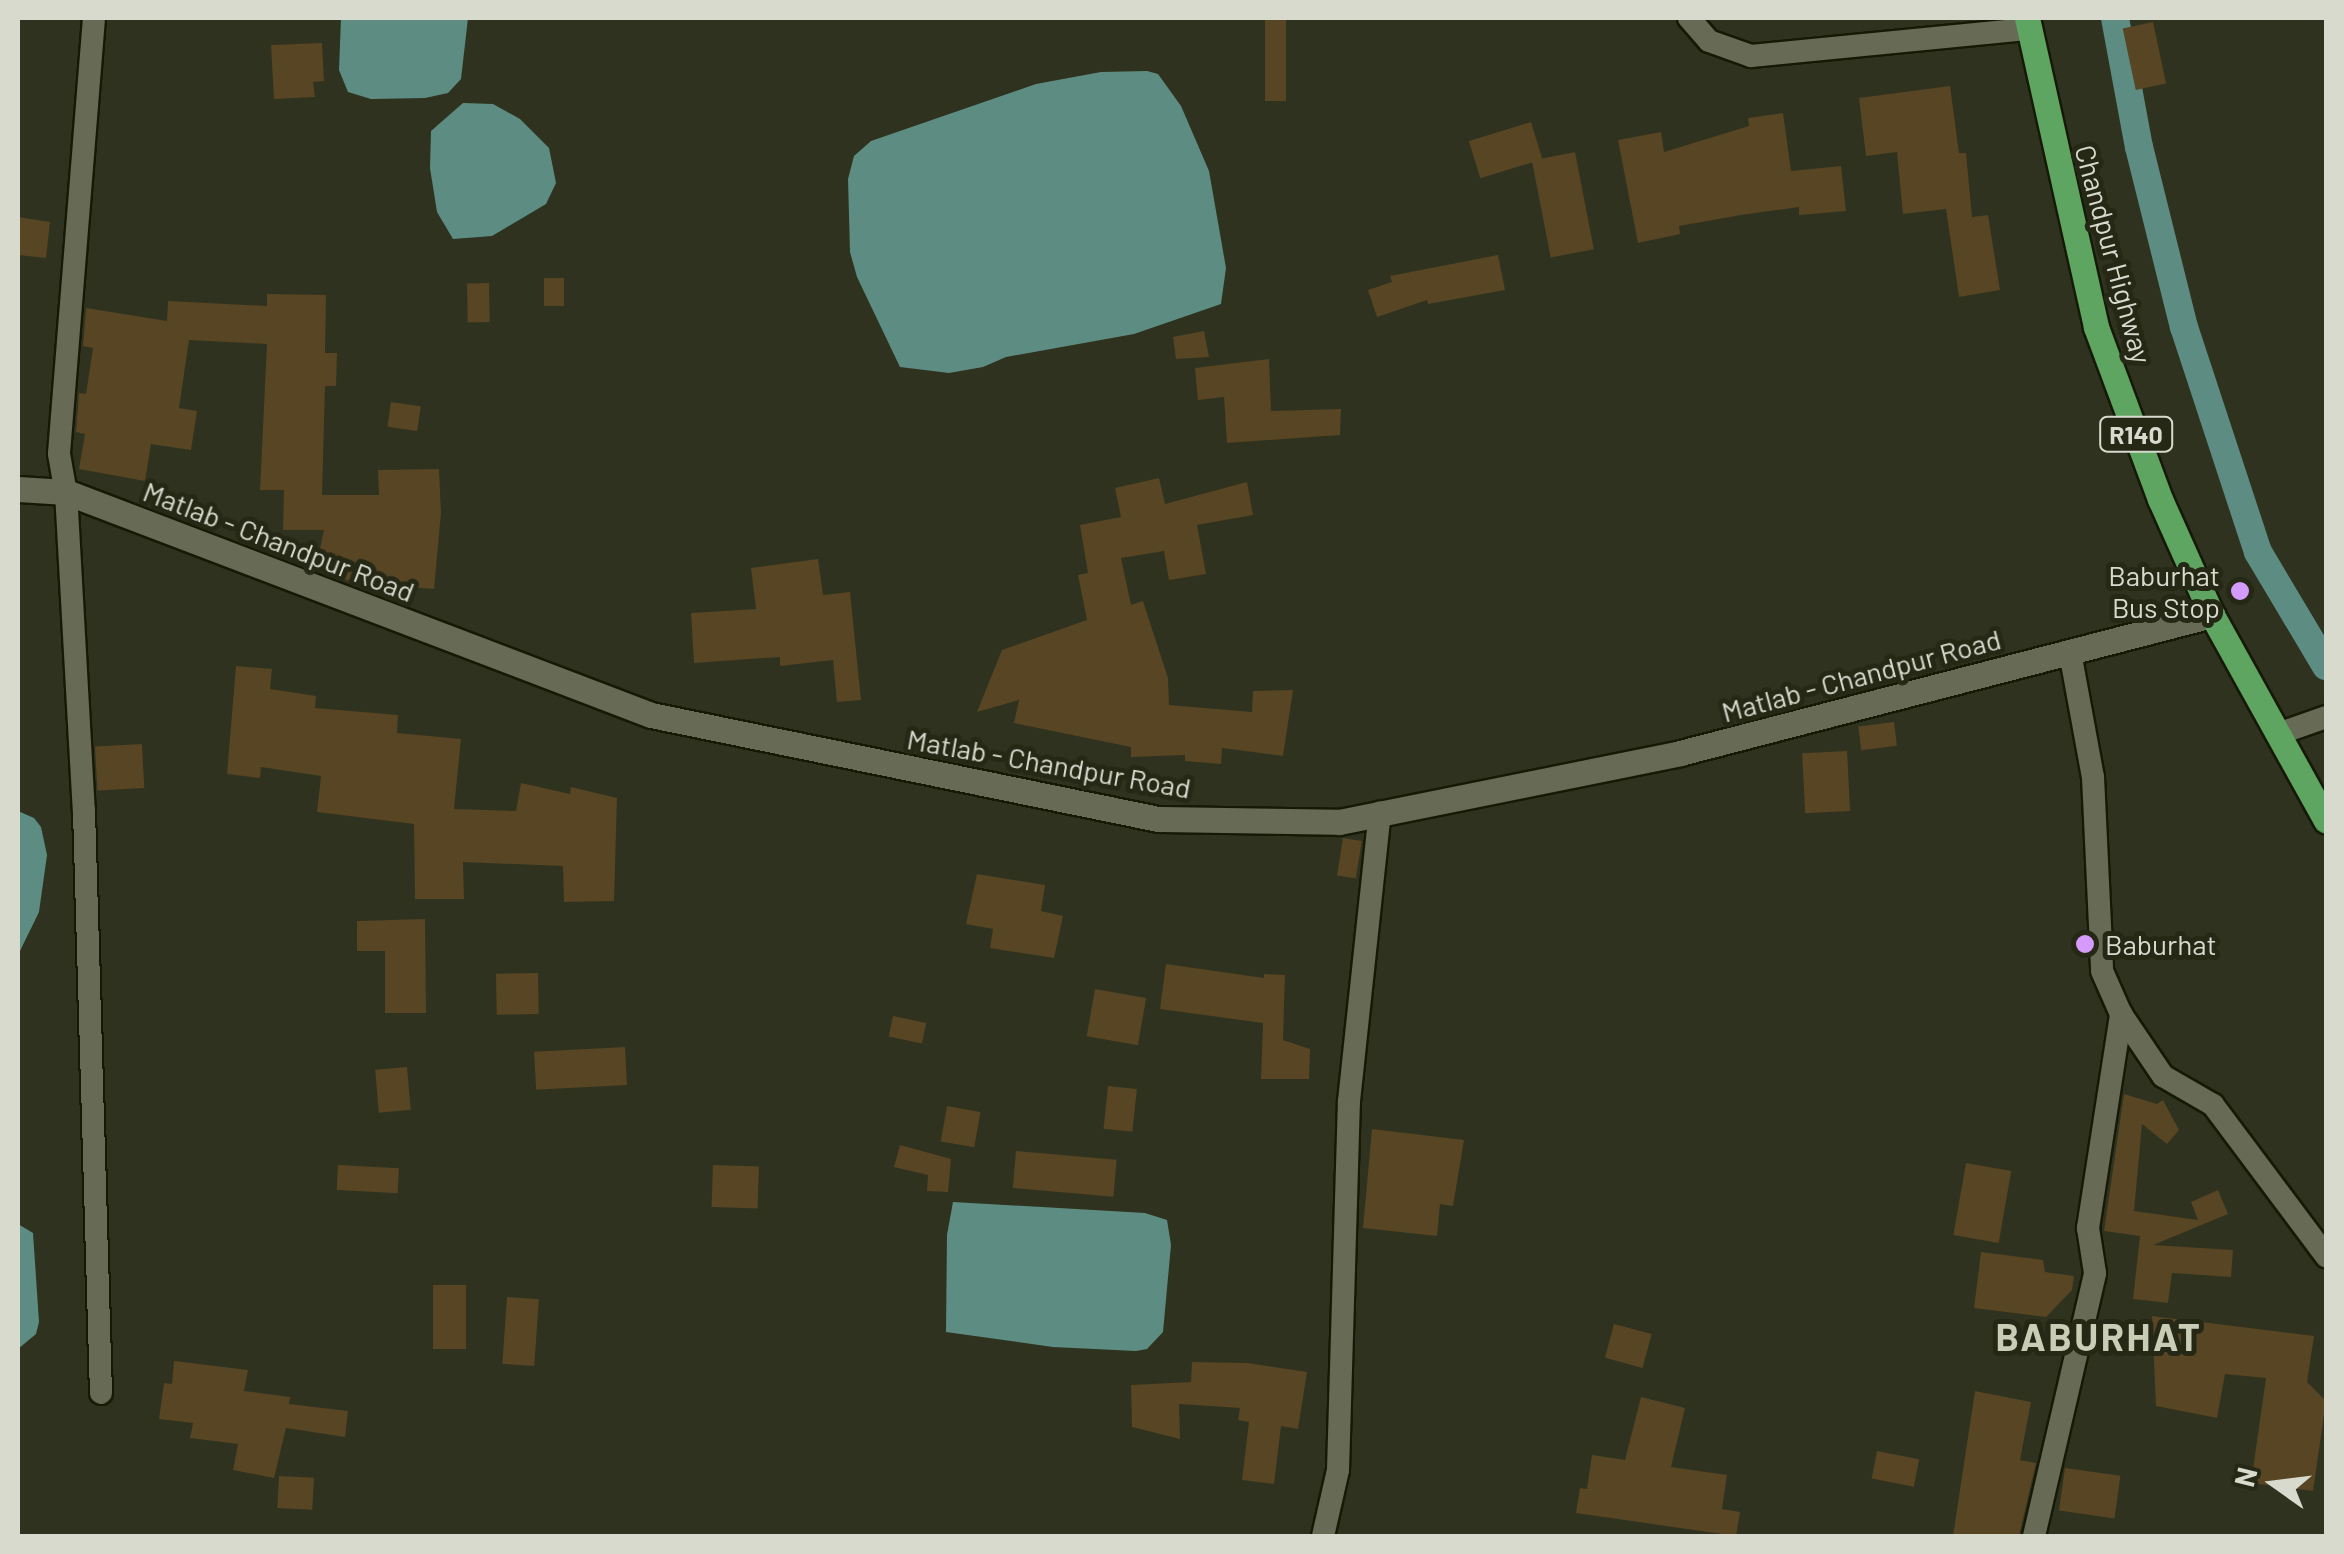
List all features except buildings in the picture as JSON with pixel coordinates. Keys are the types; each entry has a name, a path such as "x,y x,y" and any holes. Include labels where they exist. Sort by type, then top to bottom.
{"main road":[{"name":"Chandpur Highway","path":"2027,23 2096,327 2160,499 2212,615 2326,820"},
{"name":"Matlab - Chandpur Road","path":"18,489 66,492 651,715 1158,819 1339,822 1680,754 2212,615"}],"street":[{"path":"94,18 59,454 66,492 87,887 101,1394"},
{"path":"1689,18 1709,41 1751,56 2027,23"},
{"path":"2070,652 2093,777 2102,971 2121,1014 2162,1076 2214,1105 2326,1256"},
{"path":"2278,734 2326,718"},
{"path":"1323,1536 1338,1470 1350,1100 1380,814"},
{"path":"2034,1536 2095,1273 2088,1228 2121,1014"}],"water":[{"path":"341,18 468,18 461,79 448,93 425,98 371,99 348,92 339,70"},
{"path":"1101,72 1158,74 1181,106 1209,171 1226,268 1221,304 1134,334 1006,357 983,367 949,373 900,367 857,277 850,252 848,179 854,156 871,141 1036,84"},
{"path":"463,103 493,104 520,119 549,148 556,183 546,204 492,236 453,239 437,212 430,168 431,131"},
{"path":"18,811 34,818 41,827 47,855 39,912 18,955"},
{"path":"953,1202 1145,1213 1167,1220 1171,1245 1163,1332 1147,1349 1136,1351 1053,1347 946,1332 947,1235"},
{"path":"18,1224 33,1233 39,1322 36,1334 18,1349"}],"waterway":[{"path":"2115,18 2139,147 2184,327 2258,552 2326,666"}],"place":[{"name":"Baburhat Bus Stop","path":"2240,591"},
{"name":"Baburhat","path":"2085,944"}],"district":[{"name":"BABURHAT","path":"2099,1337"}]}
